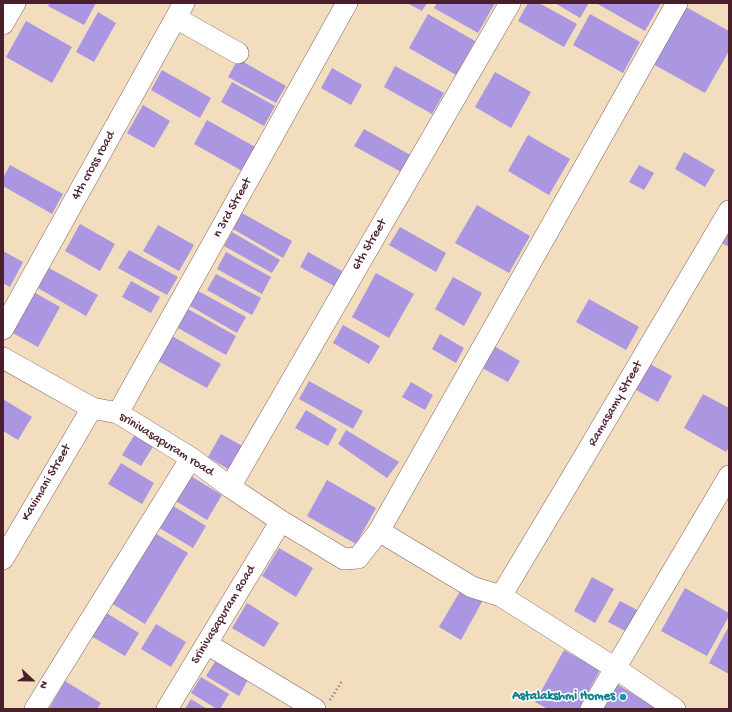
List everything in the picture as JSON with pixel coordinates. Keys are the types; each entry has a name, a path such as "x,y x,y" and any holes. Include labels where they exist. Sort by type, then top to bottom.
{"street":[{"path":"3,24 15,3"},
{"name":"n 3rd Street","path":"118,413 347,3"},
{"name":"6th Street","path":"230,487 510,3"},
{"name":"srinivasapuram road","path":"3,358 92,408 118,413 191,458 230,487 281,521 344,559 358,558 380,531 677,3"},
{"path":"180,11 238,53"},
{"name":"4th cross road","path":"3,329 180,11"},
{"name":"Ramasamy Street","path":"501,596 729,211"},
{"name":"Kavimani Street","path":"3,559 92,408"},
{"path":"35,709 191,458"},
{"path":"591,709 729,476"},
{"name":"Srinivasapuram Road","path":"167,709 281,521"},
{"path":"380,531 472,587 501,596 615,668 675,709"},
{"path":"207,644 322,706"}],"path":[{"path":"322,706 342,681"}],"building":[{"path":"50,3 96,3 84,25 48,6"},
{"path":"407,3 427,3 422,11"},
{"path":"437,3 495,3 478,33 434,8"},
{"path":"528,3 539,3 577,24 564,47 518,21"},
{"path":"555,3 589,3 580,18"},
{"path":"596,3 661,3 645,31"},
{"path":"686,7 729,31 729,51 705,93 653,64"},
{"path":"98,12 116,23 94,62 76,52"},
{"path":"428,14 475,41 456,75 409,48"},
{"path":"590,14 640,42 623,73 573,45"},
{"path":"26,21 72,47 52,83 6,57"},
{"path":"238,59 286,86 276,103 228,77"},
{"path":"395,66 444,93 432,114 384,87"},
{"path":"332,68 362,85 351,105 321,88"},
{"path":"162,70 211,98 200,118 151,90"},
{"path":"495,72 531,92 511,128 475,107"},
{"path":"232,82 275,106 264,126 221,102"},
{"path":"143,105 170,121 154,148 127,133"},
{"path":"207,120 257,148 244,172 194,144"},
{"path":"364,129 412,156 403,173 354,146"},
{"path":"528,135 570,159 549,195 508,171"},
{"path":"684,152 715,170 705,187 675,169"},
{"path":"10,165 63,194 52,214 3,186 3,178"},
{"path":"639,165 654,173 644,190 629,182"},
{"path":"477,205 530,236 509,273 455,243"},
{"path":"242,213 292,241 283,258 233,229"},
{"path":"729,221 729,247 718,241"},
{"path":"80,224 115,244 100,271 65,251"},
{"path":"158,225 194,245 179,271 143,251"},
{"path":"400,227 446,253 436,272 389,245"},
{"path":"232,232 280,260 272,273 224,246"},
{"path":"129,250 178,277 167,295 118,268"},
{"path":"3,251 23,262 10,287 3,283"},
{"path":"226,252 271,277 262,294 217,269"},
{"path":"308,252 342,271 334,286 300,267"},
{"path":"49,268 98,295 86,316 38,288"},
{"path":"376,273 414,294 389,338 352,317"},
{"path":"216,274 261,298 252,315 207,290"},
{"path":"453,277 482,293 464,326 435,309"},
{"path":"131,281 160,297 151,313 122,297"},
{"path":"32,291 60,307 38,347 9,331"},
{"path":"198,291 246,317 237,333 190,306"},
{"path":"589,299 639,327 626,350 576,322"},
{"path":"188,309 236,336 226,355 178,328"},
{"path":"343,325 380,346 369,364 333,343"},
{"path":"440,334 464,348 456,363 432,349"},
{"path":"172,336 221,364 207,388 158,361"},
{"path":"494,346 520,361 508,382 482,368"},
{"path":"650,364 672,376 658,402 636,390"},
{"path":"309,381 363,411 353,429 299,399"},
{"path":"411,382 433,395 425,410 402,397"},
{"path":"703,394 729,408 729,447 726,452 684,428"},
{"path":"3,399 32,417 18,440 3,431"},
{"path":"306,410 337,429 328,446 295,428"},
{"path":"346,430 399,462 387,478 338,444"},
{"path":"137,431 156,442 141,466 122,455"},
{"path":"221,434 246,448 233,472 208,457"},
{"path":"121,463 154,483 142,504 108,484"},
{"path":"189,475 222,495 207,520 174,500"},
{"path":"327,480 376,508 356,544 307,516"},
{"path":"170,504 206,526 193,548 156,526"},
{"path":"153,532 188,553 145,624 111,603"},
{"path":"279,548 313,568 296,597 262,576"},
{"path":"592,577 614,589 595,623 574,611"},
{"path":"462,588 483,600 461,640 439,627"},
{"path":"685,588 729,613 729,616 707,656 661,631"},
{"path":"620,601 641,612 629,633 608,622"},
{"path":"247,603 279,623 264,647 232,628"},
{"path":"105,612 139,633 125,656 91,636"},
{"path":"156,624 186,642 171,667 141,649"},
{"path":"729,626 729,674 709,663"},
{"path":"564,650 600,670 579,709 548,709 535,702"},
{"path":"218,657 250,676 239,696 206,676"},
{"path":"201,677 229,694 220,709 217,709 191,693"},
{"path":"65,681 101,703 97,709 49,709"},
{"name":"Astalakshmi Homes","path":"617,684 657,709 602,709"},
{"path":"191,699 207,709 185,709"}],"place":[{"name":"Astalakshmi Homes","path":"623,697"}]}
